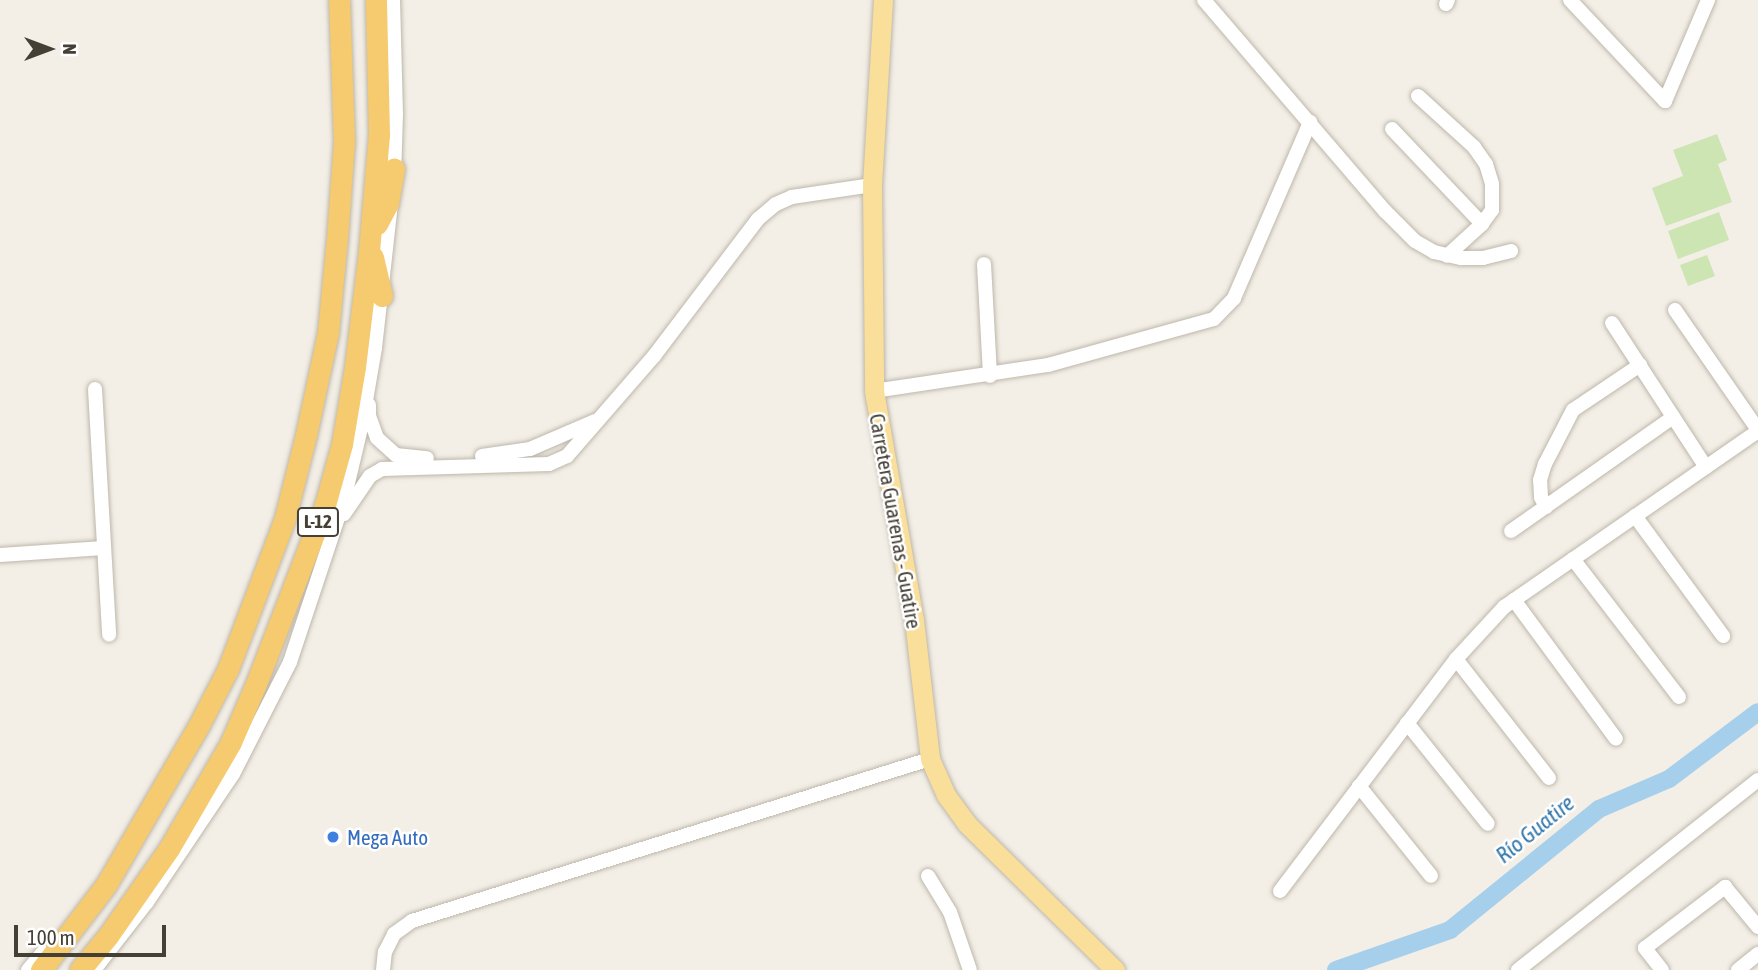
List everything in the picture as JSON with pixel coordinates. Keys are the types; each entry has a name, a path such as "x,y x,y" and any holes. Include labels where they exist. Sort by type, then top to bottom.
{"highway":[{"name":"L-12","path":"41,970 106,885 154,808 228,669 285,518 328,332 344,141 339,0"},
{"name":"L-12","path":"80,970 108,936 183,826 231,742 257,684 315,531 341,444 355,367 370,241 379,135 376,0"},
{"path":"382,296 370,241 388,203 394,169"}],"main road":[{"name":"Carretera Guarenas - Guatire","path":"883,0 872,185 874,391 914,620 930,759 946,795 967,824 1115,970"}],"street":[{"name":"L-12","path":"94,970 179,857 239,762 290,662 337,523 369,385 382,296 394,169 393,0"},
{"path":"1204,0 1385,211 1415,241 1447,256 1483,258 1511,251"},
{"path":"1570,0 1665,102 1708,0"},
{"path":"1418,96 1474,147 1486,164 1492,184 1492,210 1482,224 1447,256"},
{"path":"874,391 990,376 1048,365 1214,319 1234,298 1310,122"},
{"path":"1392,129 1482,224"},
{"path":"337,523 370,476 382,469 549,464 567,456 654,356 758,219 776,204 792,197 872,185"},
{"path":"984,264 990,376"},
{"path":"1280,891 1456,659 1514,600 1758,430 1675,310"},
{"path":"1612,323 1706,467"},
{"path":"1546,507 1541,497 1540,480 1573,410 1640,365"},
{"path":"369,385 369,416 377,438 396,455 414,458 474,457 530,449 603,417"},
{"path":"94,389 109,635"},
{"path":"1511,531 1673,417"},
{"path":"1635,516 1723,636"},
{"path":"0,555 104,548"},
{"path":"1573,559 1679,697"},
{"path":"1514,600 1616,739"},
{"path":"1456,659 1549,778"},
{"path":"1407,723 1488,824"},
{"path":"383,970 385,952 394,934 412,921 930,759"},
{"path":"1518,970 1758,780"},
{"path":"1359,786 1431,876"},
{"path":"928,876 950,912 970,970"},
{"path":"1662,970 1645,948 1725,887 1758,927"},
{"name":"L-12","path":"29,970 59,931 75,925"},
{"path":"1738,970 1758,954"}],"green space":[{"path":"1717,134 1727,160 1718,164 1732,202 1666,226 1652,188 1683,176 1673,150"},
{"path":"1719,212 1729,240 1678,259 1668,231"},
{"path":"1707,255 1715,276 1688,286 1680,265"}],"waterway":[{"name":"Río Guatire","path":"1336,970 1450,930 1599,809 1669,779 1758,712"}],"place":[{"name":"Mega Auto","path":"333,837"}]}
